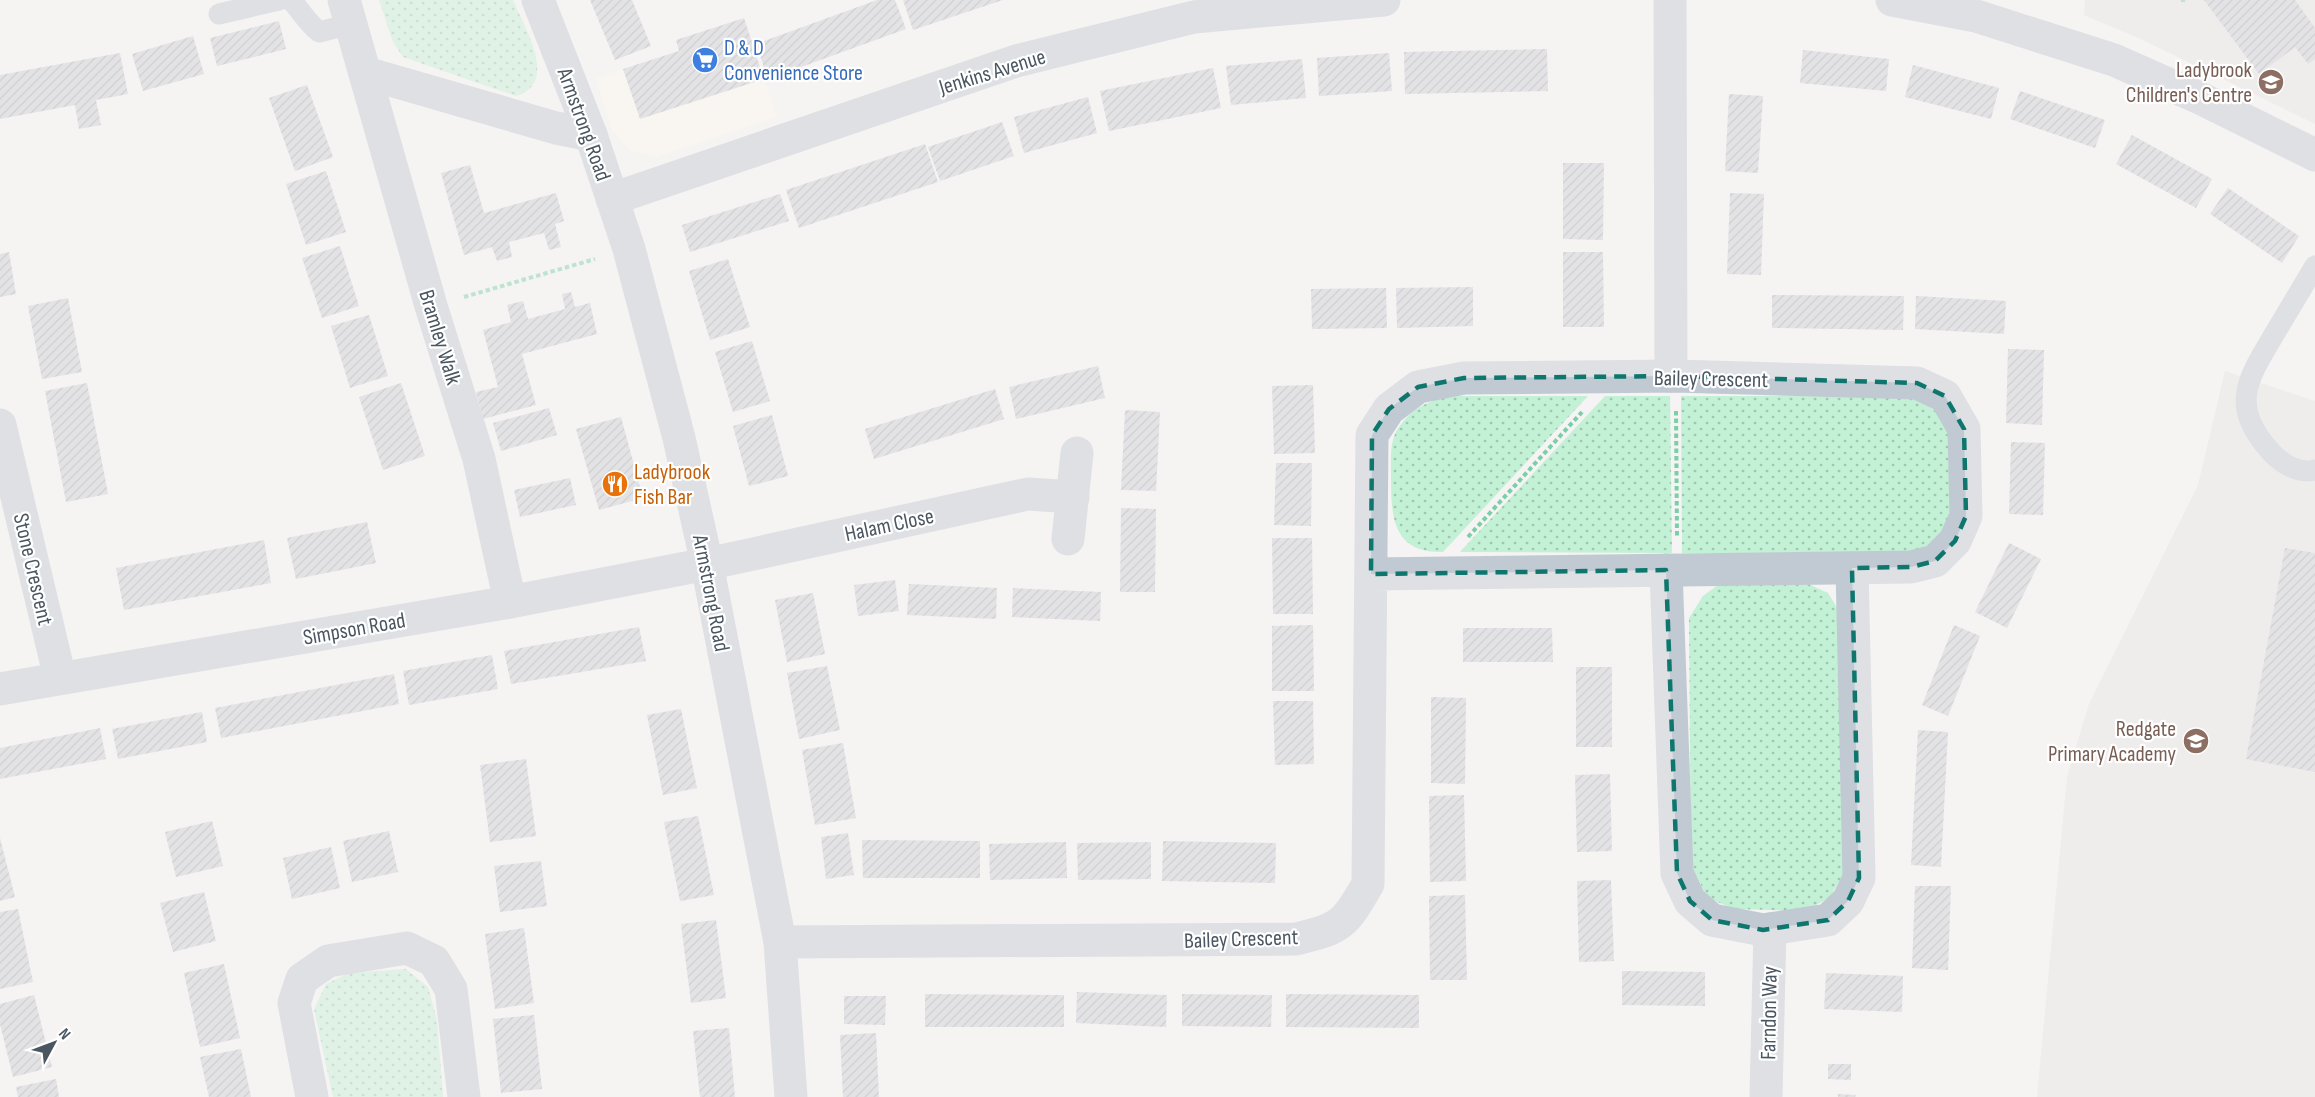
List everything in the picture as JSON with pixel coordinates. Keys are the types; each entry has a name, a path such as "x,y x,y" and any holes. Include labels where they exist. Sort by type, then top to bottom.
{"street":[{"name":"Armstrong Road","path":"538,0 591,135 629,249 679,438 707,564 780,942 791,1097"},
{"name":"Jenkins Avenue","path":"612,198 1016,61 1194,17 1384,0"},
{"path":"1670,0 1673,376"},
{"path":"1892,0 1976,8 2114,60 2202,99 2315,155"},
{"name":"Bramley Walk","path":"348,12 431,306 479,459 510,602"},
{"path":"366,73 556,128 591,135"},
{"name":"Bailey Crescent","path":"780,942 1296,939 1330,931 1350,915 1368,884 1372,435 1389,409 1418,387 1464,378 1615,376 1917,383 1945,396 1964,429 1966,516 1955,541 1935,561 1911,567 1371,574"},
{"name":"Stone Crescent","path":"0,425 60,678"},
{"path":"1068,539 1077,453"},
{"name":"Halam Close","path":"707,564 1028,494 1072,497"},
{"name":"Simpson Road","path":"0,689 510,602 707,564"},
{"path":"1671,569 1677,873 1690,901 1712,920 1763,930 1828,920 1848,901 1859,878 1852,568"},
{"name":"Farndon Way","path":"1766,1097 1770,929"},
{"path":"312,1097 294,1003 302,979 328,961 408,948 434,961 451,989 464,1097"}],"lane":[{"path":"219,14 279,0"},
{"path":"291,0 303,13 306,22 318,32 348,12"},
{"path":"2315,266 2248,378 2246,407 2258,437 2281,463 2307,472 2315,470"}],"path":[{"path":"431,306 629,249"},
{"path":"1435,573 1615,376"},
{"path":"1671,569 1673,376"}],"highlighted area":[{"path":"1675,376 1917,383 1945,396 1964,429 1966,516 1955,541 1935,561 1911,567 1852,568 1859,878 1848,901 1828,920 1763,930 1712,920 1690,901 1677,873 1666,570 1371,574 1372,435 1389,409 1418,387 1464,378"}],"shaded area":[{"name":"Ladybrook Children's Centre","path":"2085,0 2315,0 2315,124 2141,39 2084,15"},
{"path":"744,18 777,117 657,157 631,151 612,131 596,78 679,51 676,40"},
{"name":"Redgate Primary Academy","path":"2225,371 2315,401 2315,1097 2037,1097 2067,777 2089,704 2198,485"}],"green space":[{"path":"379,0 513,0 535,53 536,79 529,89 516,96 403,57 393,42"},
{"path":"1448,396 1588,396 1443,552 1426,551 1413,546 1404,539 1394,518 1391,491 1392,444 1396,432 1409,415 1427,403"},
{"path":"1605,396 1670,396 1672,553 1460,552"},
{"path":"1681,396 1917,396 1941,417 1952,437 1951,507 1944,530 1927,548 1912,554 1682,553"},
{"path":"1722,582 1804,582 1828,593 1843,617 1843,875 1830,897 1806,911 1733,909 1707,897 1691,865 1689,618 1703,596"},
{"path":"406,969 428,987 437,1020 443,1097 333,1097 314,1009 326,984 349,973"}],"building":[{"path":"590,0 632,0 651,46 615,60"},
{"path":"877,0 895,0 906,29 768,79 756,44"},
{"path":"903,0 1003,0 913,30"},
{"path":"2204,0 2295,0 2315,28 2315,59 2308,64 2295,47 2259,74"},
{"name":"D & D Convenience Store","path":"744,18 764,79 640,119 623,69 679,51 676,40"},
{"path":"279,21 286,49 217,66 210,38"},
{"path":"193,36 204,74 143,91 132,54"},
{"path":"1547,49 1548,91 1405,94 1404,52"},
{"path":"1803,50 1889,59 1886,91 1800,83"},
{"path":"120,53 128,94 96,100 101,125 79,129 75,105 0,119 0,75"},
{"path":"1389,53 1392,91 1319,96 1317,58"},
{"path":"1302,59 1306,98 1231,105 1226,66"},
{"path":"1913,65 1999,88 1991,119 1905,97"},
{"path":"1213,68 1221,108 1109,131 1100,91"},
{"path":"307,85 333,157 295,171 269,98"},
{"path":"2020,91 2105,120 2095,148 2010,119"},
{"path":"1729,94 1763,96 1758,173 1725,171"},
{"path":"1088,97 1097,133 1024,153 1014,117"},
{"path":"1002,122 1014,156 940,181 928,147"},
{"path":"2132,135 2212,179 2196,208 2116,164"},
{"path":"925,144 938,182 799,228 786,190"},
{"path":"1563,163 1604,163 1603,240 1563,239"},
{"path":"470,165 484,213 556,193 564,221 555,224 561,247 549,250 544,233 509,242 512,257 497,261 492,247 464,255 441,173"},
{"path":"326,171 346,232 306,245 286,184"},
{"path":"2228,188 2299,236 2282,263 2210,214"},
{"path":"1730,193 1764,194 1761,275 1727,274"},
{"path":"780,194 789,221 690,252 682,225"},
{"path":"340,246 359,306 322,318 302,258"},
{"path":"9,252 16,294 0,297 0,254"},
{"path":"1563,252 1603,252 1604,327 1563,327"},
{"path":"728,259 750,327 710,340 689,271"},
{"path":"1473,287 1473,326 1397,328 1396,288"},
{"path":"1386,288 1387,328 1312,329 1311,289"},
{"path":"571,292 575,307 590,303 597,334 522,354 536,405 483,419 476,392 498,387 483,330 511,322 507,305 523,301 528,319 565,309 562,294"},
{"path":"1772,295 1904,296 1903,330 1772,328"},
{"path":"1916,296 2006,301 2004,334 1915,329"},
{"path":"68,298 82,372 42,379 28,306"},
{"path":"369,315 388,376 350,388 331,326"},
{"path":"752,341 770,401 733,412 715,352"},
{"path":"2008,349 2044,350 2042,425 2006,423"},
{"path":"1098,366 1105,398 1016,419 1009,387"},
{"path":"87,383 108,494 66,502 45,391"},
{"path":"401,383 425,456 383,470 359,397"},
{"path":"1313,385 1315,453 1274,454 1272,386"},
{"path":"995,389 1004,419 874,459 865,429"},
{"path":"549,408 557,435 501,451 493,423"},
{"path":"1125,410 1160,412 1156,491 1121,490"},
{"path":"772,415 788,476 749,486 733,426"},
{"path":"621,417 643,498 599,510 576,429"},
{"path":"2011,442 2045,443 2043,515 2009,514"},
{"path":"1276,463 1312,463 1311,526 1274,525"},
{"path":"570,478 576,505 520,517 514,490"},
{"path":"1121,508 1156,509 1155,592 1120,592"},
{"path":"367,522 376,563 296,579 287,538"},
{"path":"1272,538 1312,538 1313,614 1273,614"},
{"path":"264,540 271,583 124,610 116,568"},
{"path":"2009,543 2041,559 2007,628 1975,612"},
{"path":"2285,548 2315,553 2315,772 2246,759"},
{"path":"895,580 899,611 858,616 854,585"},
{"path":"909,584 997,588 996,619 907,615"},
{"path":"1013,588 1101,592 1100,621 1012,617"},
{"path":"813,593 825,654 787,662 775,600"},
{"path":"1313,625 1314,691 1272,691 1272,626"},
{"path":"1954,625 1980,636 1948,716 1922,705"},
{"path":"639,627 646,661 511,684 504,651"},
{"path":"1463,628 1552,628 1553,662 1463,662"},
{"path":"492,655 498,689 409,705 403,671"},
{"path":"827,666 840,730 799,739 787,673"},
{"path":"1576,667 1612,667 1612,747 1576,747"},
{"path":"394,674 399,704 221,738 215,708"},
{"path":"1431,697 1466,698 1465,784 1431,783"},
{"path":"1273,701 1313,701 1314,764 1275,765"},
{"path":"681,709 697,788 663,795 647,715"},
{"path":"202,712 207,742 118,759 112,729"},
{"path":"100,728 106,759 0,779 0,748"},
{"path":"1918,730 1948,732 1941,867 1911,865"},
{"path":"843,743 856,818 815,825 802,750"},
{"path":"526,759 536,836 490,842 480,765"},
{"path":"1610,774 1612,851 1577,852 1575,775"},
{"path":"1464,795 1466,881 1430,882 1429,796"},
{"path":"698,816 714,895 680,901 664,822"},
{"path":"212,821 223,866 176,877 165,832"},
{"path":"389,831 398,872 352,882 343,841"},
{"path":"848,833 854,875 826,879 821,837"},
{"path":"0,838 15,897 0,901"},
{"path":"862,840 980,841 980,878 863,878"},
{"path":"1163,841 1276,843 1275,883 1162,881"},
{"path":"1066,842 1067,878 990,880 989,844"},
{"path":"1151,842 1151,879 1078,880 1077,843"},
{"path":"331,847 340,888 292,899 283,858"},
{"path":"541,861 547,906 500,912 494,866"},
{"path":"1611,880 1614,961 1579,962 1577,881"},
{"path":"1915,886 1951,886 1948,970 1912,968"},
{"path":"204,892 216,941 173,952 160,903"},
{"path":"1465,895 1467,980 1430,980 1429,896"},
{"path":"18,909 33,982 0,989 0,912"},
{"path":"716,920 726,998 691,1003 681,924"},
{"path":"524,928 534,1003 495,1009 485,934"},
{"path":"224,964 240,1038 200,1047 184,973"},
{"path":"1622,971 1705,972 1705,1006 1622,1005"},
{"path":"1826,973 1903,976 1902,1012 1824,1009"},
{"path":"1077,992 1167,995 1166,1027 1076,1023"},
{"path":"925,994 1064,995 1064,1027 925,1027"},
{"path":"1182,994 1272,995 1271,1027 1182,1026"},
{"path":"1286,994 1419,995 1419,1028 1286,1027"},
{"path":"34,995 52,1067 13,1077 0,1024 0,1004"},
{"path":"844,996 886,996 885,1025 844,1024"},
{"path":"534,1015 542,1089 501,1093 493,1019"},
{"path":"729,1028 735,1097 700,1097 693,1031"},
{"path":"876,1033 879,1097 843,1097 840,1035"},
{"path":"241,1049 251,1097 209,1097 200,1057"},
{"path":"1828,1064 1851,1064 1851,1080 1828,1079"},
{"path":"56,1079 59,1097 18,1097 16,1087"},
{"path":"1838,1094 1856,1095 1855,1097 1838,1097"}],"place":[{"name":"D & D Convenience Store","path":"705,60"},
{"name":"Ladybrook Children's Centre","path":"2271,82"},
{"name":"Ladybrook Fish Bar","path":"615,484"},
{"name":"Redgate Primary Academy","path":"2196,741"}]}
